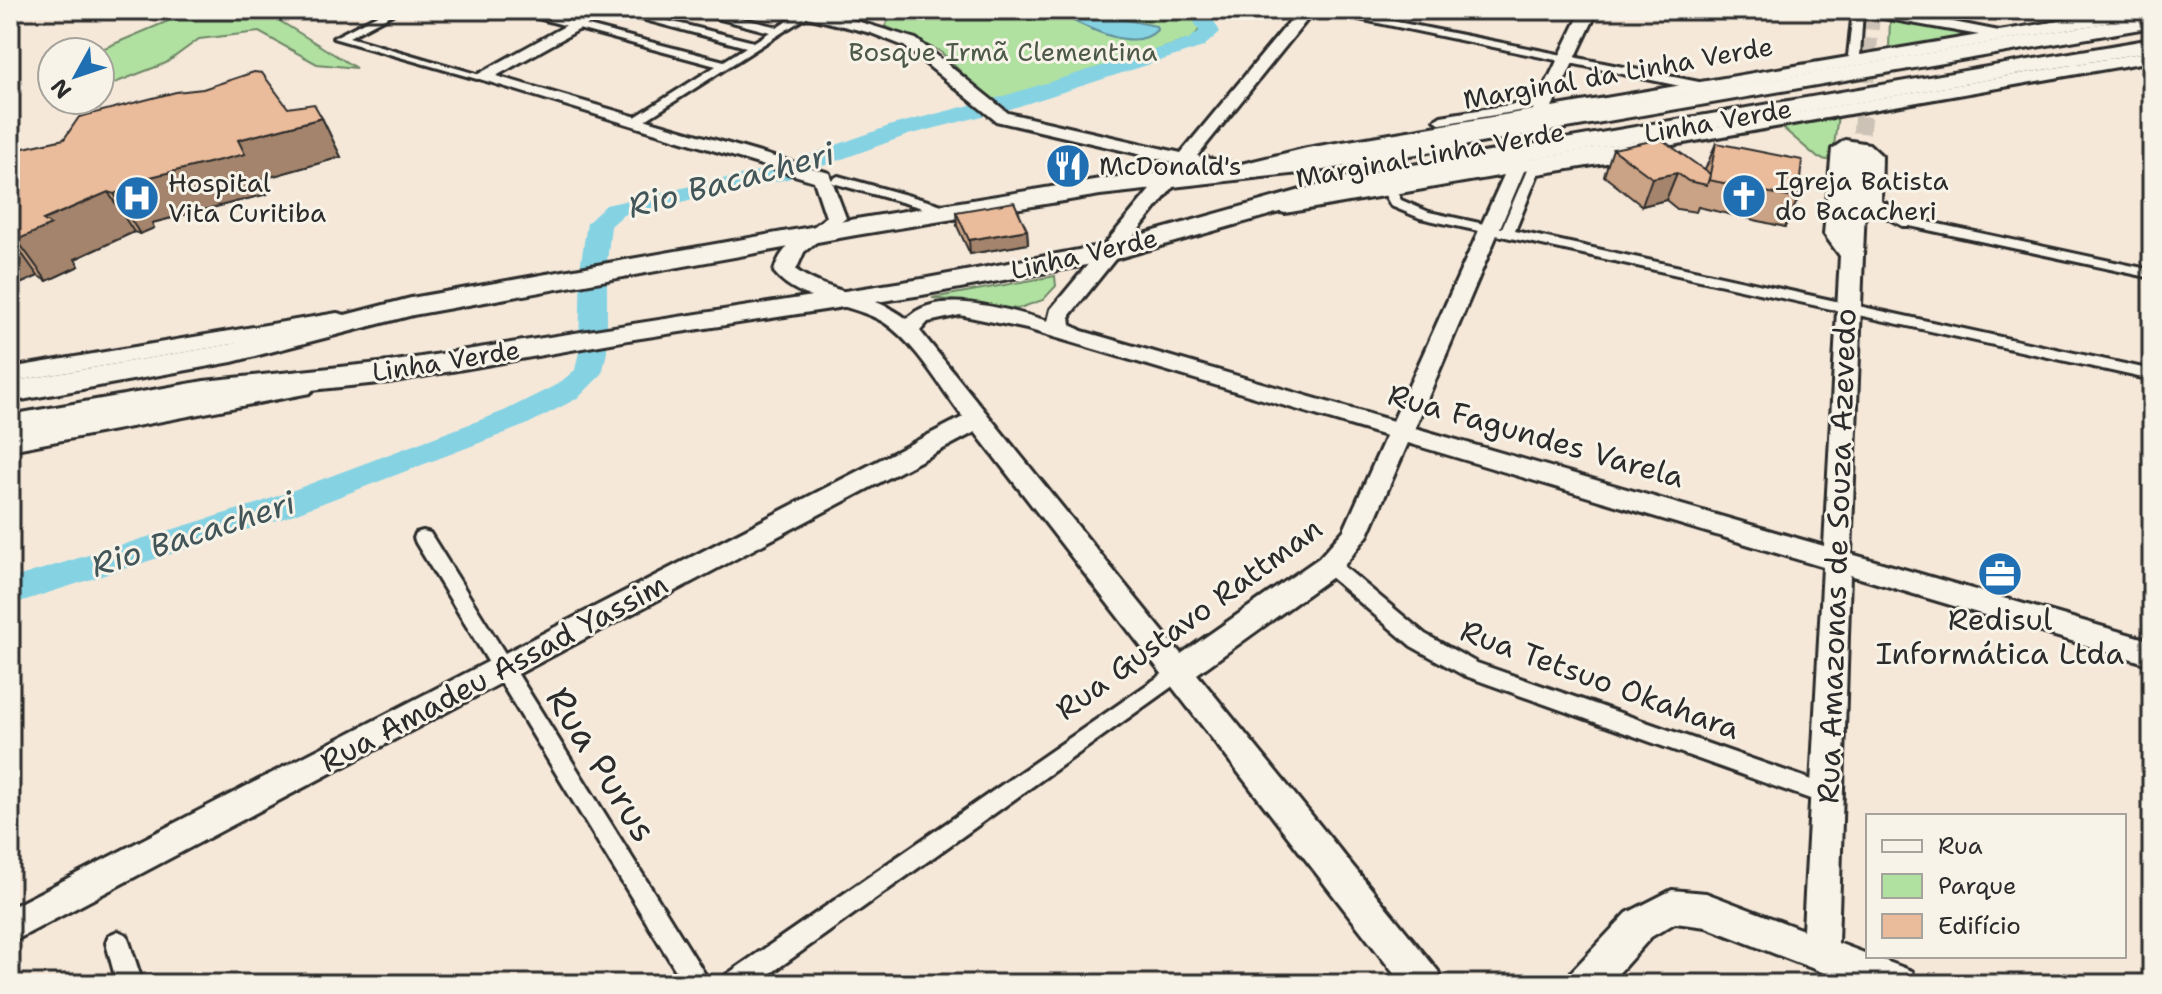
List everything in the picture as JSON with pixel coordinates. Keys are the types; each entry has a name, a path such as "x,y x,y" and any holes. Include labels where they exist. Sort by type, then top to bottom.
{"highway":[{"name":"Linha Verde","path":"10,392 232,353 411,307 1177,169 1237,171 1318,164 2143,16"},
{"path":"2055,27 2143,16"},
{"name":"Linha Verde","path":"10,426 204,391 389,372 628,331 852,299 1108,253 1372,180 2152,45"},
{"path":"1934,84 2004,83"}],"main road":[{"path":"481,77 606,10"},
{"path":"787,10 810,12 884,33 916,46 942,65 980,103 1002,117 1177,169"},
{"path":"1074,336 1060,328 1057,318 1307,10"},
{"path":"1543,106 1590,10"},
{"path":"1876,11 2012,36"},
{"name":"Marginal da Linha Verde","path":"1237,171 1307,154 2055,27"},
{"path":"1651,142 2152,56"},
{"path":"2133,59 2152,65"},
{"path":"481,77 807,171 824,179 836,214 833,221 791,256 785,272 803,283 883,311 908,331 1425,984"},
{"name":"Marginal Linha Verde","path":"1219,220 1651,142"},
{"path":"1845,146 1862,148 1873,156 1871,200 1874,205 1910,222 1879,218 1869,222 1863,242 1850,256 1834,234 1841,149 1845,146"},
{"name":"Rua Amazonas de Souza Azevedo","path":"1820,954 1850,256 1859,159"},
{"name":"Rua Gustavo Rattman","path":"1177,672 1329,565 1364,521 1499,231 1515,171"},
{"path":"10,375 411,307"},
{"name":"Rua Fagundes Varela","path":"908,331 918,317 951,307 1074,336 2152,653"},
{"path":"10,442 389,372"},
{"name":"Rua Amadeu Assad Yassim","path":"10,926 978,420"},
{"path":"1585,984 1639,925 1659,910 1672,906 1706,910 1899,984"}],"street":[{"path":"395,10 339,38 481,77"},
{"path":"513,10 726,65"},
{"path":"658,10 643,18 756,46"},
{"path":"691,10 780,31"},
{"path":"1321,10 1704,87"},
{"path":"1854,56 1858,10"},
{"path":"636,122 810,12"},
{"path":"1644,76 1665,94"},
{"path":"1441,120 1543,106"},
{"path":"1499,231 1533,171 1612,158 1651,142"},
{"path":"838,180 948,211"},
{"path":"1388,188 1390,198 1404,208 2152,375"},
{"path":"1910,222 2152,274"},
{"name":"Rua Purus","path":"423,538 698,984"},
{"name":"Rua Tetsuo Okahara","path":"1329,565 1418,640 1470,669 1827,795"},
{"name":"Rua Gustavo Rattman","path":"735,984 1177,672"},
{"path":"118,943 130,984"}],"green space":[{"path":"194,10 262,10 356,68 317,64 259,32 199,39 166,63 116,82 116,43"},
{"name":"Bosque Irmã Clementina","path":"895,10 1190,10 1202,25 1193,39 991,102 940,51 885,26"},
{"path":"1890,18 1976,34 1889,49"},
{"path":"1838,115 1832,161 1818,158 1784,129 1788,124"},
{"path":"1055,276 1056,286 1043,300 1017,309 932,298"}],"water":[{"path":"1051,10 1078,10 1156,26 1157,30 1147,37 1134,40 1120,38"}],"building":[{"path":"254,72 262,73 288,108 314,104 322,118 238,140 245,154 126,183 129,188 114,194 108,192 43,220 51,225 17,240 10,236 10,151 64,139 79,117 116,116 116,107 176,92 203,89"},
{"path":"1661,139 1710,174 1716,143 1802,160 1798,199 1709,180 1710,175 1707,185 1688,181 1677,173 1652,178 1613,149"},
{"path":"1014,202 1027,230 969,240 956,212"}],"waterway":[{"name":"Rio Bacacheri","path":"10,592 270,511 515,418 568,391 588,374 593,352 594,262 599,223 615,210 779,174 900,130 1002,104 1196,43 1210,32 1198,10"}],"tunnel":[{"path":"1859,159 1872,10"},
{"path":"1515,171 1542,110"}],"place":[{"name":"McDonald's","path":"1068,166"},
{"name":"Igreja Batista do Bacacheri","path":"1744,196"},
{"name":"Hospital Vita Curitiba","path":"137,198"},
{"name":"Redisul Informática Ltda","path":"2000,574"}]}
